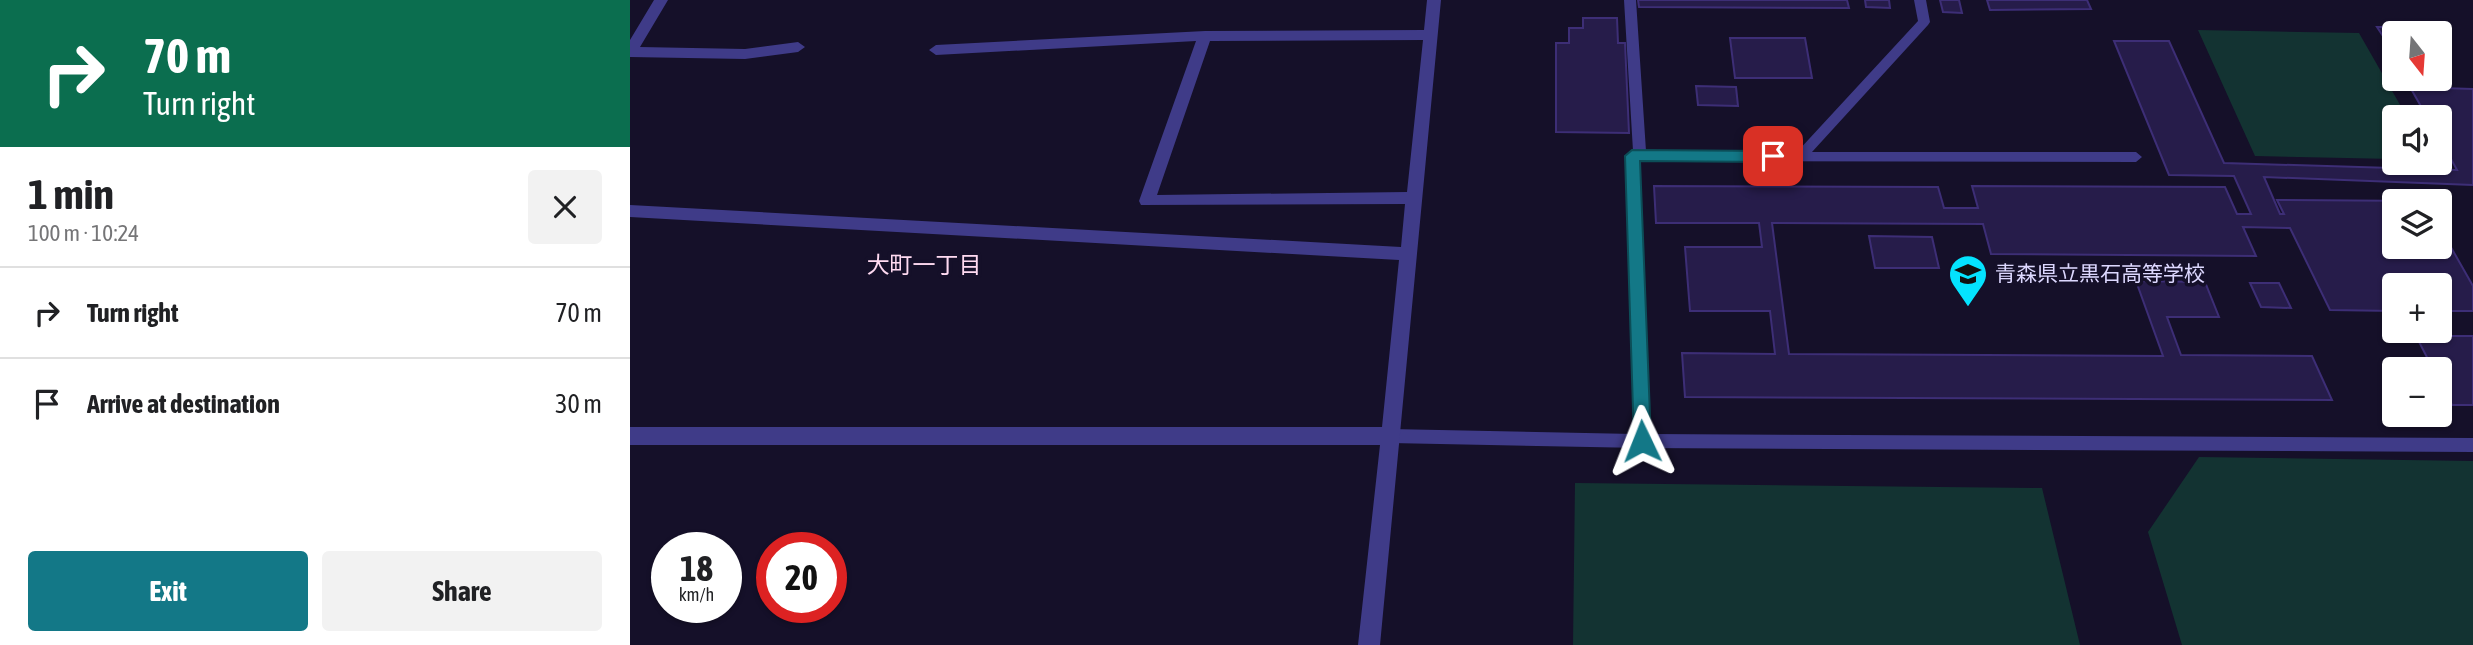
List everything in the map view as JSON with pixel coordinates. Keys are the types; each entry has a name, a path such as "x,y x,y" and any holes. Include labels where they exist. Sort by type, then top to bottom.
{"street":[{"path":"661,0 630,52 745,54 798,47"},
{"path":"1369,645 1434,0"},
{"path":"936,50 1205,36 1430,36"},
{"path":"1205,36 1147,201 1415,198"},
{"path":"630,211 1408,254"},
{"path":"630,436 1390,436"}],"lane":[{"path":"1630,0 1640,156"},
{"path":"1800,156 1924,22 1920,0"},
{"path":"1642,441 1632,156 2136,157"},
{"path":"1390,436 1642,441 2473,445"}],"green space":[{"path":"2198,30 2359,33 2382,73 2382,91 2392,91 2400,105 2382,105 2382,159 2255,156"},
{"path":"2199,457 2473,461 2473,645 2182,645 2148,532"},
{"path":"1575,483 2042,488 2080,645 1573,645"}],"building":[{"path":"1638,0 1847,0 1849,8 1639,7"},
{"path":"1865,0 1889,0 1890,8 1866,7"},
{"path":"1940,0 1959,0 1962,13 1943,12"},
{"path":"1987,0 2087,0 2091,9 1990,10"},
{"path":"1583,18 1617,18 1618,43 1625,43 1629,133 1556,132 1556,43 1569,43 1569,28 1583,28"},
{"path":"1730,38 1805,38 1812,78 1735,78"},
{"path":"2114,41 2169,41 2224,163 2382,168 2382,175 2452,175 2452,170 2457,170 2452,161 2452,105 2420,105 2412,91 2473,89 2473,185 2264,177 2280,214 2284,214 2277,200 2382,201 2382,259 2452,259 2452,249 2473,286 2473,311 2452,311 2452,273 2382,273 2382,311 2330,310 2290,228 2243,227 2256,256 1991,254 1983,224 1772,223 1789,354 2163,356 2136,281 2205,282 2219,317 2167,317 2181,355 2312,356 2332,400 1685,397 1682,353 1775,354 1770,311 1690,311 1685,247 1762,247 1759,223 1656,223 1654,186 1938,187 1944,208 1978,208 1972,186 2225,187 2237,214 2251,214 2234,176 2169,175"},
{"path":"1696,86 1736,87 1738,106 1698,105"},
{"path":"1869,236 1932,237 1939,268 1875,268"},
{"path":"2250,283 2279,283 2291,308 2261,307"},
{"path":"2452,336 2473,336 2473,405 2452,405 2452,357 2427,357 2420,343 2452,343"}],"place":[{"name":"青森県立黒石高等学校","path":"1968,308"}],"district":[{"name":"大町一丁目","path":"924,265"}],"route":[{"path":"1642,441 1632,156 1773,156"}]}
